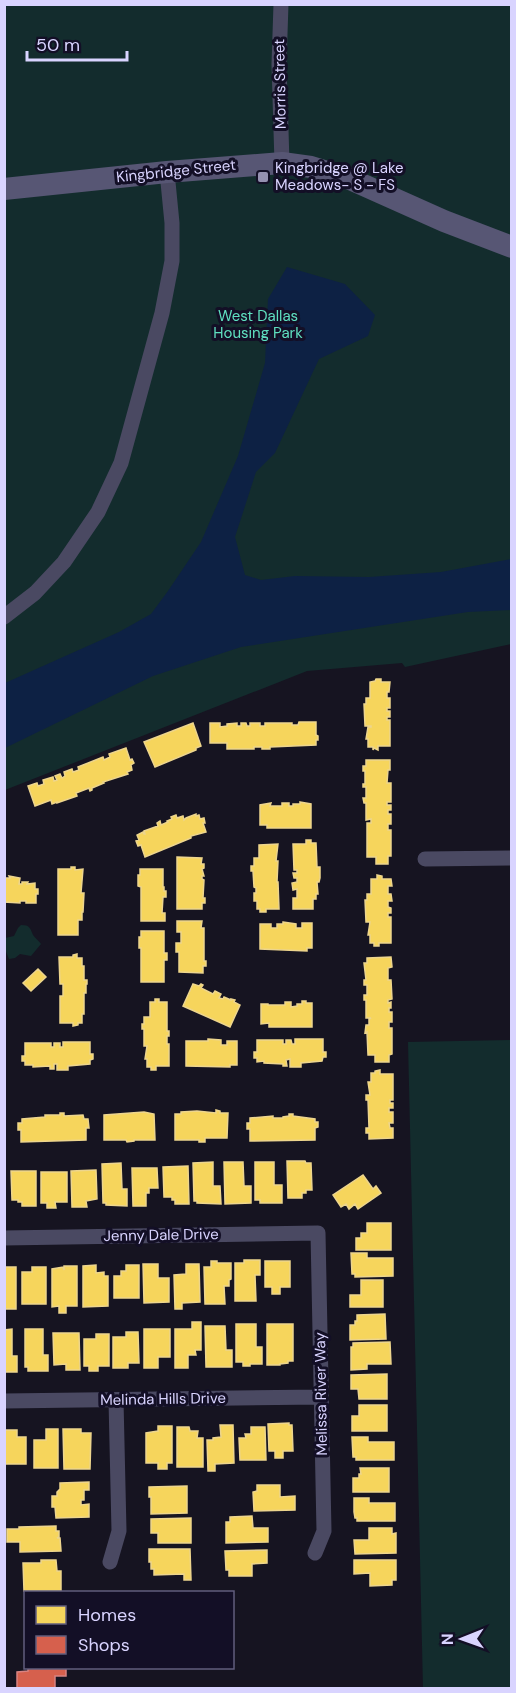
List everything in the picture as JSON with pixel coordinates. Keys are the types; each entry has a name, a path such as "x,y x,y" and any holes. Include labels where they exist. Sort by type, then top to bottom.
{"street":[{"name":"Morris Street","path":"281,4 279,64 282,163"},
{"name":"Kingbridge Street","path":"4,189 282,163 311,167 350,180 444,221 512,247"},
{"path":"4,617 35,593 64,562 98,512 121,463 162,314 171,261 172,224 167,172"},
{"path":"425,859 512,858"},
{"name":"Jenny Dale Drive","path":"4,1238 318,1233"},
{"name":"Melissa River Way","path":"315,1553 324,1531 318,1233"},
{"name":"Melinda Hills Drive","path":"4,1401 321,1397"},
{"path":"110,1562 119,1531 116,1400"}],"green space":[{"name":"West Dallas Housing Park","path":"5,5 511,5 511,644 405,667 402,663 307,671 5,790"},
{"path":"21,925 29,927 41,944 31,956 20,954 9,959 5,949 5,938 14,936"},
{"path":"511,1040 511,1688 423,1688 408,1042"}],"water":[{"path":"287,267 345,284 375,315 368,336 319,359 275,453 256,472 235,537 245,575 261,580 295,576 369,577 441,572 511,559 511,610 468,612 241,647 153,676 5,748 5,683 119,632 151,614 201,542 238,456 265,363 268,299"}],"building: Homes":[{"path":"381,679 381,682 390,682 387,698 390,698 390,708 387,708 387,711 390,711 390,717 387,717 387,720 390,720 390,746 378,746 378,750 374,748 373,750 373,747 368,747 368,739 366,739 368,727 371,726 365,726 364,704 366,704 366,698 370,698 370,682"},
{"path":"299,722 316,722 318,740 316,740 316,745 270,747 270,749 254,747 254,749 227,749 227,743 210,743 210,723 220,723 220,727 237,723 237,726 241,726 241,723 246,723 247,726 250,726 250,723 260,723 260,726 265,726 265,723 298,725"},
{"path":"193,723 201,746 155,767 144,742"},
{"path":"126,748 130,760 132,759 134,763 131,765 132,770 127,772 128,774 103,782 90,791 89,788 76,793 77,796 57,803 52,804 51,800 35,806 28,786 37,783 38,786 44,784 43,780 53,777 54,781 57,780 55,776 60,774 62,778 65,776 64,772 72,769 73,772 79,770 78,767 103,757 104,760 110,757 109,754"},
{"path":"366,760 390,760 387,783 391,783 391,802 387,802 387,805 391,805 391,810 388,810 388,814 391,814 391,824 388,824 388,830 391,830 391,856 388,856 388,864 376,864 376,857 367,857 367,823 371,823 371,819 366,820 366,803 363,798 366,798 366,787 363,787 365,771 363,771 363,766 366,766"},
{"path":"300,802 311,804 311,828 267,828 267,825 260,825 260,805 271,803 270,806 282,806 282,803 289,803 289,806 293,806"},
{"path":"196,814 200,819 204,818 206,832 191,836 191,838 145,857 141,845 138,846 136,841 139,840 137,835 143,832 145,834 144,831 158,826 157,823 160,821 161,825 176,815 177,818 183,816 184,820"},
{"path":"306,840 316,843 317,867 320,867 320,878 317,882 318,894 316,894 316,899 313,899 313,909 293,909 293,898 297,898 297,889 293,890 292,883 297,882 297,878 294,878 293,873 297,873 297,870 294,870 293,844 306,844"},
{"path":"278,844 276,861 278,861 279,909 266,909 266,912 260,912 260,909 257,909 257,901 254,901 256,888 251,866 254,866 254,858 259,858 259,845"},
{"path":"177,857 202,858 205,903 202,903 202,909 177,909"},
{"path":"75,867 75,870 83,869 82,920 78,920 78,935 58,935 58,869 71,869"},
{"path":"140,869 163,869 163,887 166,897 163,897 162,913 165,913 165,921 141,921 141,887 138,886"},
{"path":"377,875 382,876 382,879 391,879 392,886 388,886 388,894 391,894 392,901 388,901 391,913 388,913 388,917 391,917 391,943 379,943 379,946 374,946 374,943 370,943 370,935 368,935 370,922 366,922 365,900 367,900 367,894 371,894 371,879 377,879"},
{"path":"9,876 20,878 19,884 22,882 35,883 35,889 38,889 36,903 4,902 4,878 10,878"},
{"path":"177,921 202,921 204,961 206,961 203,973 179,972 179,952 176,952 176,943 181,943 181,932 177,932"},
{"path":"283,922 296,924 296,928 302,928 302,923 312,923 312,948 307,948 307,951 260,949 260,924 271,924 271,928 277,928 277,924 283,924"},
{"path":"141,931 164,931 164,953 167,953 167,960 164,960 164,982 141,982 139,937 141,937"},
{"path":"77,954 77,958 82,958 84,980 87,980 87,984 86,993 84,993 82,1023 73,1026 73,1023 60,1023 60,996 63,996 63,984 60,984 59,957 73,957"},
{"path":"391,957 392,967 388,968 388,980 391,980 392,999 388,1000 388,1003 391,1002 389,1012 392,1012 392,1022 389,1022 389,1028 392,1028 392,1054 389,1055 389,1062 375,1062 375,1055 368,1055 367,1032 365,1033 366,1025 369,1025 371,1018 366,1018 364,995 367,995 367,985 364,985 364,980 366,980 364,963 367,963 367,958"},
{"path":"38,969 46,977 31,991 23,983"},
{"path":"193,984 199,986 201,984 203,985 201,988 213,994 215,991 221,994 219,998 235,1000 234,1002 240,1005 230,1027 183,1006"},
{"path":"155,999 159,999 159,1002 167,1002 169,1066 156,1066 156,1070 151,1070 151,1067 147,1067 147,1059 145,1059 147,1046 144,1046 142,1024 144,1024 144,1017 150,1017 150,1002 155,1002"},
{"path":"302,1001 312,1003 312,1027 269,1027 269,1023 261,1024 261,1004 285,1005 285,1002 291,1002 291,1007 302,1004"},
{"path":"208,1039 221,1040 221,1045 227,1045 227,1041 237,1041 237,1065 230,1065 230,1067 186,1066 186,1041 208,1041"},
{"path":"295,1039 323,1039 323,1052 326,1052 326,1057 323,1057 322,1061 301,1063 301,1067 290,1067 290,1059 286,1060 287,1066 283,1066 283,1064 264,1063 264,1061 257,1062 257,1058 254,1058 254,1052 257,1052 257,1040 283,1040 283,1044 286,1044 286,1040 291,1040 292,1044 295,1044"},
{"path":"63,1042 90,1042 90,1054 93,1054 93,1059 90,1060 90,1064 68,1066 68,1070 57,1070 57,1064 54,1064 54,1069 50,1069 50,1066 25,1065 25,1061 22,1061 22,1056 25,1056 25,1043 51,1043 51,1047 54,1047 54,1043 60,1043 60,1047 63,1047"},
{"path":"380,1070 380,1074 393,1074 393,1100 390,1100 390,1103 393,1103 393,1108 389,1108 389,1112 393,1112 393,1123 389,1123 390,1128 393,1128 393,1138 369,1139 369,1133 366,1133 366,1128 369,1128 368,1100 366,1100 366,1095 370,1095 368,1082 371,1082 371,1073"},
{"path":"216,1110 220,1113 228,1113 227,1138 205,1138 205,1142 175,1140 175,1114 197,1111 216,1113"},
{"path":"144,1112 154,1114 155,1140 127,1142 126,1140 104,1140 104,1115"},
{"path":"64,1113 64,1116 83,1115 84,1119 88,1119 89,1128 86,1128 86,1140 21,1142 21,1130 18,1130 18,1123 22,1123 22,1119 60,1115"},
{"path":"289,1114 315,1119 315,1122 318,1122 318,1127 315,1128 315,1140 250,1141 250,1129 247,1129 247,1123 250,1123 250,1118 273,1116 273,1118 283,1118"},
{"path":"287,1161 311,1163 312,1190 302,1193 302,1198 288,1198"},
{"path":"213,1162 213,1186 220,1186 221,1204 197,1203 194,1201 193,1163"},
{"path":"224,1162 243,1162 244,1186 251,1186 251,1203 225,1204"},
{"path":"255,1162 274,1162 274,1185 282,1185 282,1203 260,1203 260,1200 255,1200"},
{"path":"121,1163 122,1189 127,1189 127,1206 106,1205 103,1203 102,1164"},
{"path":"188,1166 189,1204 175,1204 172,1197 164,1197 163,1167"},
{"path":"132,1168 157,1168 158,1188 149,1188 149,1193 146,1193 146,1206 133,1206"},
{"path":"96,1170 97,1199 86,1201 87,1207 72,1207 71,1171"},
{"path":"11,1171 36,1171 36,1206 22,1206 22,1202 12,1200"},
{"path":"41,1172 67,1172 67,1202 55,1202 56,1208 47,1208 47,1203 41,1203"},
{"path":"363,1175 373,1189 376,1186 381,1193 358,1209 355,1204 349,1209 346,1204 341,1207 333,1195"},
{"path":"367,1223 391,1223 391,1250 356,1250 356,1238 361,1238 361,1233 367,1233"},
{"path":"351,1253 367,1253 367,1258 393,1258 393,1276 355,1277 355,1274 352,1274"},
{"path":"244,1260 260,1260 260,1275 255,1275 256,1301 235,1301 235,1263 244,1263"},
{"path":"211,1261 231,1263 229,1286 224,1286 225,1304 205,1304 204,1267 211,1267"},
{"path":"265,1261 290,1261 290,1287 280,1287 280,1294 272,1294 272,1287 265,1287"},
{"path":"143,1264 158,1264 158,1278 169,1278 169,1302 144,1303"},
{"path":"186,1264 199,1264 200,1302 182,1303 182,1309 175,1309 174,1275 186,1274"},
{"path":"96,1265 96,1273 104,1272 104,1276 108,1276 108,1306 83,1307 83,1266"},
{"path":"126,1265 139,1265 139,1298 114,1298 114,1276 121,1276 121,1271 126,1271"},
{"path":"64,1266 77,1266 77,1306 66,1306 66,1313 59,1313 59,1306 52,1307 52,1269 63,1267 64,1270"},
{"path":"4,1267 16,1267 16,1309 4,1309"},
{"path":"32,1267 46,1267 46,1304 22,1304 22,1272 32,1272"},
{"path":"361,1280 383,1280 383,1307 350,1307 350,1295 361,1295"},
{"path":"385,1314 386,1339 350,1340 350,1325 355,1325 357,1315"},
{"path":"192,1322 201,1322 201,1350 195,1350 196,1355 188,1355 188,1368 175,1368 175,1329 192,1329"},
{"path":"236,1324 256,1324 256,1347 262,1347 262,1364 243,1366 243,1362 236,1362"},
{"path":"267,1324 293,1324 293,1361 280,1365 267,1365"},
{"path":"205,1326 225,1326 226,1350 232,1350 232,1367 206,1367"},
{"path":"12,1329 12,1356 17,1356 17,1372 4,1372 4,1330"},
{"path":"25,1329 43,1329 43,1355 48,1355 48,1371 28,1371 28,1367 25,1367"},
{"path":"144,1329 170,1329 170,1357 158,1357 158,1368 144,1368"},
{"path":"126,1332 138,1332 139,1363 128,1363 128,1368 113,1368 113,1337 126,1337"},
{"path":"53,1333 79,1333 80,1370 66,1370 66,1364 54,1365"},
{"path":"96,1334 109,1334 109,1366 98,1366 98,1371 89,1371 89,1366 84,1366 84,1339 96,1339"},
{"path":"390,1342 391,1364 367,1364 367,1369 351,1370 353,1343"},
{"path":"387,1374 387,1399 359,1399 358,1389 351,1389 351,1375"},
{"path":"359,1405 387,1405 387,1431 352,1431 352,1416 359,1416"},
{"path":"289,1423 292,1425 293,1451 283,1451 283,1458 275,1458 275,1451 269,1451 268,1424"},
{"path":"220,1425 233,1425 234,1463 215,1464 215,1471 208,1471 207,1440 221,1437"},
{"path":"158,1426 172,1426 172,1463 167,1463 167,1469 158,1469 158,1463 146,1463 146,1433 158,1431"},
{"path":"177,1427 189,1427 190,1431 198,1431 197,1438 203,1438 203,1467 177,1467"},
{"path":"251,1427 265,1427 266,1460 240,1460 239,1438 246,1438 245,1434 251,1434"},
{"path":"46,1429 58,1429 58,1468 34,1468 34,1440 46,1440"},
{"path":"63,1429 81,1429 81,1433 91,1433 90,1469 64,1469"},
{"path":"4,1430 17,1430 17,1437 26,1437 26,1464 4,1464"},
{"path":"352,1437 368,1437 368,1442 394,1442 394,1460 356,1460 356,1457 353,1457"},
{"path":"360,1468 389,1468 389,1492 353,1492 353,1478 359,1478"},
{"path":"89,1482 89,1490 84,1490 84,1500 81,1500 81,1505 89,1504 89,1517 56,1518 55,1507 52,1507 52,1496 57,1496 60,1483"},
{"path":"257,1485 280,1485 280,1497 295,1496 295,1510 254,1511 253,1492 257,1491"},
{"path":"187,1486 187,1513 151,1514 149,1487"},
{"path":"354,1498 369,1498 369,1503 395,1503 395,1521 357,1521 354,1512"},
{"path":"252,1516 253,1528 268,1528 268,1542 226,1543 226,1522 230,1522 230,1517"},
{"path":"191,1518 191,1543 158,1543 158,1533 151,1533 151,1519"},
{"path":"56,1526 56,1531 59,1531 57,1538 60,1538 61,1551 20,1552 20,1542 7,1542 7,1529"},
{"path":"369,1528 392,1528 392,1534 396,1533 396,1553 355,1554 354,1540 369,1540"},
{"path":"149,1549 190,1549 191,1580 184,1580 184,1574 154,1575 154,1569 151,1569 151,1562 149,1562"},
{"path":"267,1550 267,1563 252,1564 252,1576 229,1576 229,1570 226,1570 225,1551"},
{"path":"41,1560 56,1560 57,1571 61,1571 61,1591 24,1591 23,1563 41,1563"},
{"path":"354,1560 396,1560 396,1580 392,1580 392,1585 370,1586 370,1573 354,1574"}],"building: Shops":[{"path":"28,1669 66,1669 66,1676 55,1676 55,1688 17,1688 17,1672 28,1671"}],"place":[{"name":"Kingbridge @ Lake Meadows- S - FS","path":"263,177"}]}
